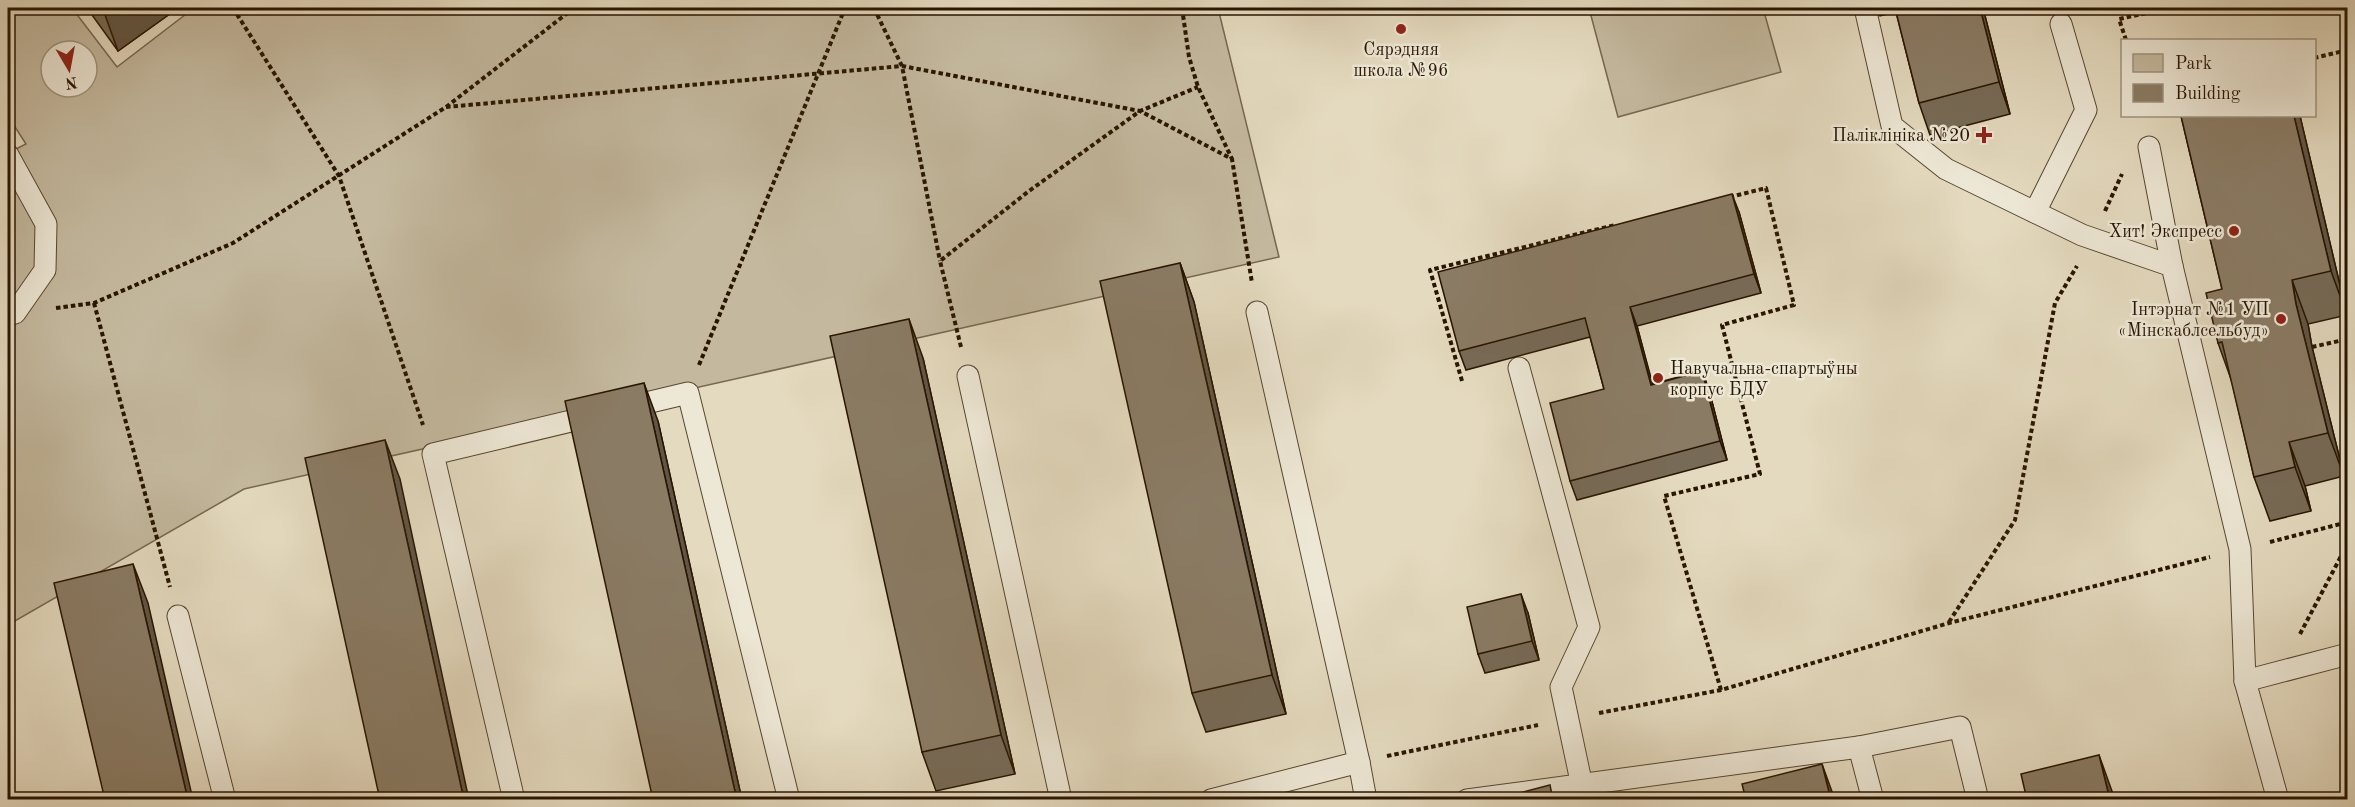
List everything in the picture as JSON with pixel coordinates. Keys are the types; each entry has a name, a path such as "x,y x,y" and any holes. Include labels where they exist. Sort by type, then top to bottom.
{"lane":[{"path":"1864,8 1892,126 1946,170 2082,235 2172,266"},
{"path":"2036,212 2086,110 2061,24"},
{"path":"2149,147 2172,266 2240,549 2245,681 2278,800"},
{"path":"8,155 46,224 45,270 11,314"},
{"path":"1257,312 1366,800"},
{"path":"1519,368 1589,627 1560,687 1583,793"},
{"path":"968,376 1060,800"},
{"path":"514,800 433,454 688,393 789,800"},
{"path":"178,616 225,800"},
{"path":"2245,681 2348,654"},
{"path":"1467,800 1583,793 1859,747 1960,727 1978,800"},
{"path":"1859,747 1873,800"},
{"path":"1211,800 1359,762"}],"path":[{"path":"233,8 339,176 433,454"},
{"path":"11,314 94,303 233,243 446,107 568,9 574,8"},
{"path":"688,393 845,8"},
{"path":"874,8 902,66 940,261 968,376"},
{"path":"1182,8 1189,57 1198,87 1232,159 1257,312"},
{"path":"2126,39 2120,19 2170,8"},
{"path":"2316,58 2348,50"},
{"path":"446,107 902,66 1140,111 1232,159"},
{"path":"940,261 1029,191 1140,111 1198,87"},
{"path":"1949,623 2015,520 2055,303 2093,237 2125,167"},
{"path":"1720,199 1766,188 1794,305 1722,325 1760,474 1664,496 1721,690"},
{"path":"1462,381 1430,270 1616,225"},
{"path":"94,303 178,616"},
{"path":"2312,347 2348,339"},
{"path":"1359,762 1721,690 1949,623 2348,522"},
{"path":"2281,671 2348,543"}],"green space":[{"path":"8,8 72,8 96,39 39,39 39,99 99,99 99,43 117,67 194,8 215,8 218,12 224,8 1218,8 1279,257 244,489 8,625 8,153 26,144 8,116"},
{"path":"1604,8 1763,8 1781,72 1618,117 1590,12"}],"building":[{"name":"Паліклініка №20","path":"1895,8 1980,8 1999,82 1919,103"},
{"name":"Інтэрнат №1 УП «Мінскаблсельбуд»","path":"2181,117 2294,117 2331,271 2292,280 2328,433 2289,442 2295,467 2254,477 2222,342 2218,343 2206,293 2222,289"},
{"name":"Навучальна-спартыўны корпус БДУ","path":"1732,194 1754,274 1630,307 1651,385 1702,371 1720,441 1570,481 1550,403 1604,389 1585,318 1459,351 1438,272"},
{"path":"1180,263 1272,675 1192,693 1100,281"},
{"path":"909,319 1001,735 922,752 830,336"},
{"path":"644,383 736,796 717,800 653,800 565,401"},
{"path":"385,440 464,800 380,800 305,458"},
{"path":"133,564 188,800 105,800 54,583"},
{"path":"1521,594 1532,641 1478,654 1467,607"},
{"path":"2099,755 2110,800 2027,800 2021,774"},
{"path":"1822,764 1831,800 1746,800 1742,784"},
{"path":"1550,785 1553,800 1493,800"}],"place":[{"name":"Сярэдняя школа №96","path":"1401,29"},
{"name":"Паліклініка №20","path":"1984,135"},
{"name":"Хит! Экспресс","path":"2234,231"},
{"name":"Інтэрнат №1 УП «Мінскаблсельбуд»","path":"2281,319"},
{"name":"Навучальна-спартыўны корпус БДУ","path":"1658,378"}]}
